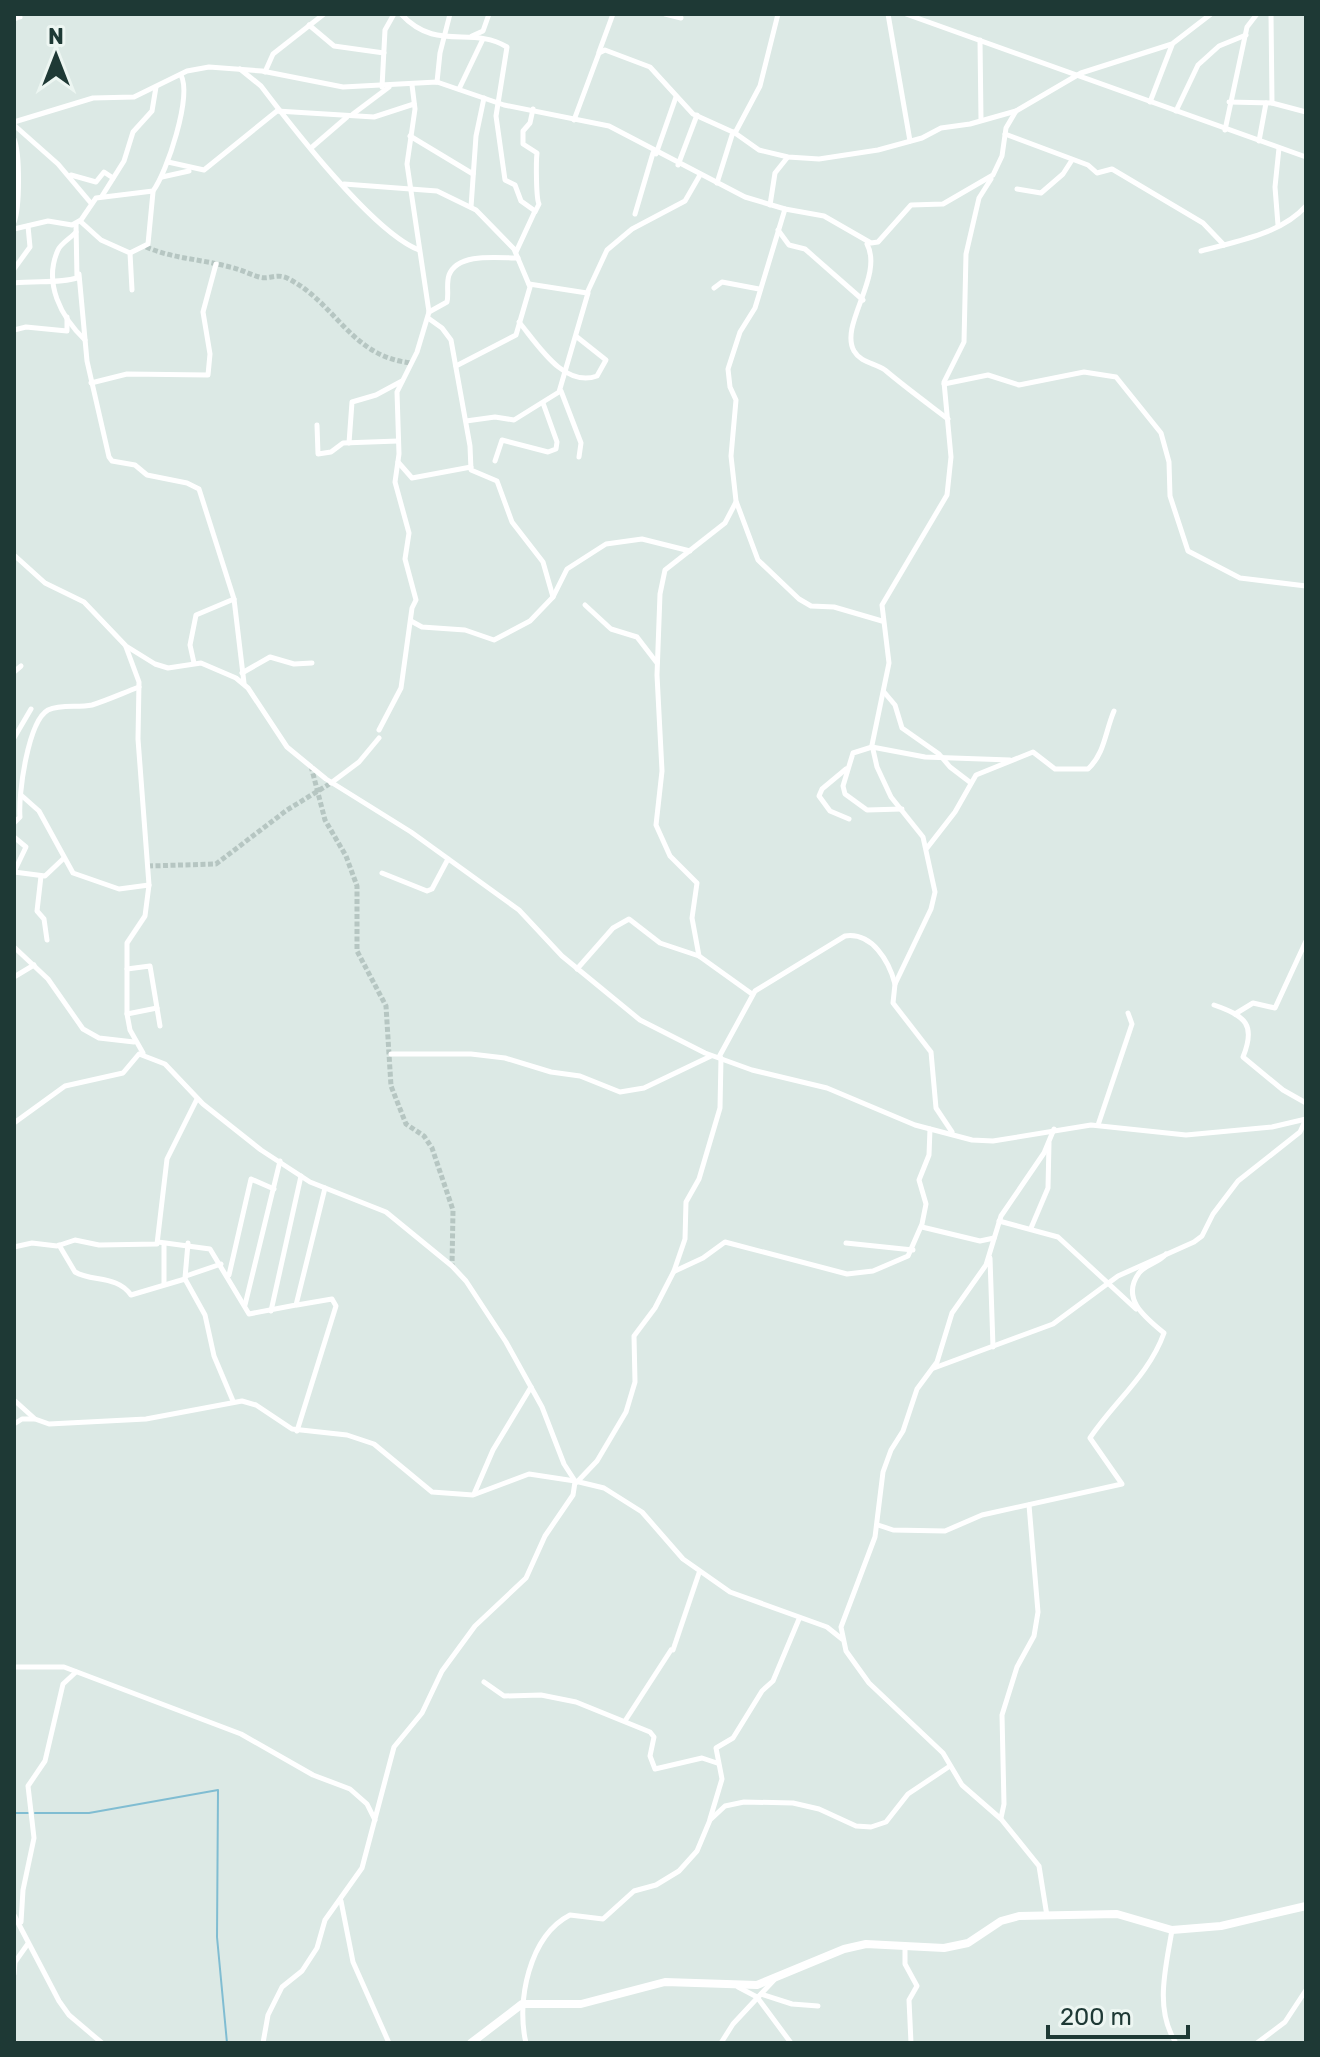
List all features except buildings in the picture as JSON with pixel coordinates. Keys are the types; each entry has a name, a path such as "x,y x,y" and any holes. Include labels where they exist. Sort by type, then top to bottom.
{"street":[{"path":"265,72 273,54 324,14"},
{"path":"382,87 385,30 394,14"},
{"path":"401,14 428,34 463,40 483,31 489,14"},
{"path":"437,82 450,14"},
{"path":"574,120 613,14"},
{"path":"665,14 681,18"},
{"path":"717,183 734,133 760,86 778,14"},
{"path":"888,14 910,141"},
{"path":"906,14 1306,157"},
{"path":"599,53 605,50 626,55 647,66 697,115 734,133 759,150 788,157 838,157 910,141 941,128 1016,111 1076,76 1172,44 1211,14"},
{"path":"1225,130 1246,35 1257,14"},
{"path":"1259,141 1269,103 1271,14"},
{"path":"309,25 334,46 384,53"},
{"path":"1176,111 1198,65 1219,46 1246,35"},
{"path":"472,36 507,47 496,123 502,177 514,184 521,201 535,212"},
{"path":"459,89 483,39"},
{"path":"980,40 981,120"},
{"path":"1150,102 1172,44"},
{"path":"90,202 66,173 14,123 93,98 134,97 181,75 209,67 265,72 343,87 437,82 498,103 614,128 654,153 717,183 770,205 824,216 867,243 878,242"},
{"path":"240,69 257,82 311,148 398,241 419,250"},
{"path":"130,253 148,244 153,191 168,162 184,93 181,75"},
{"path":"379,730 401,688 416,598 405,559 410,533 395,488 398,462 396,398 417,352 428,315 407,160 415,103 412,85"},
{"path":"311,148 390,86"},
{"path":"102,196 124,161 134,130 152,111 156,87"},
{"path":"635,214 676,97"},
{"path":"471,207 484,98"},
{"path":"1229,102 1269,103 1306,112"},
{"path":"162,177 176,171 198,170 214,164 264,119 280,111 375,117 415,103"},
{"path":"517,256 519,239 539,206 536,199 539,180 535,171 537,153 523,144 522,137 533,109"},
{"path":"953,1132 936,1108 931,1052 893,1003 895,984 934,903 926,849 916,826 880,775 872,747 889,662 882,621 883,601 947,495 951,460 944,384 964,342 966,250 979,198 1002,156 1005,134 1016,111"},
{"path":"678,165 697,115"},
{"path":"1005,134 1097,173 1110,169 1118,172 1203,223 1224,245"},
{"path":"410,136 473,174"},
{"path":"14,139 18,151 19,202 14,222"},
{"path":"1278,225 1275,187 1279,148"},
{"path":"770,205 775,173 788,157"},
{"path":"1017,189 1041,193 1063,174 1072,160"},
{"path":"168,162 198,170"},
{"path":"66,173 95,182 103,172 113,178"},
{"path":"466,421 494,417 515,420 560,390 588,292 607,250 632,229 685,201 700,175"},
{"path":"948,419 899,385 883,369 856,354 851,339 871,258 878,242 908,207 943,204 993,175"},
{"path":"344,184 441,192 471,207 517,256 530,293 512,339 456,366"},
{"path":"153,191 139,196 102,196 90,202 78,222 76,232 91,383 111,460 135,465 147,475 187,483 199,489 234,599 245,684 287,747 331,783 448,859 527,917 577,969 640,1020 717,1057 847,1095 930,1129 953,1132 972,1140 993,1141 1054,1129 1098,1125 1178,1136 1272,1127 1306,1119 1305,1128 1228,1191 1202,1236 1108,1283 1053,1324 933,1369"},
{"path":"1201,251 1278,225 1296,217 1306,206"},
{"path":"785,209 755,308 740,332 728,369 730,387 736,400 731,456 736,501 758,560 799,599 811,606 834,607 882,621"},
{"path":"14,229 48,221 78,222 101,240 130,253"},
{"path":"14,269 30,247 28,226"},
{"path":"778,230 789,245 805,249 863,300"},
{"path":"76,232 59,247 53,281 55,303 85,340"},
{"path":"867,243 871,258"},
{"path":"130,253 132,290"},
{"path":"428,315 447,302 449,275 458,265 478,258 517,256"},
{"path":"91,383 127,374 207,376 210,354 203,312 216,264"},
{"path":"14,283 65,281 79,274"},
{"path":"714,288 722,282 759,289"},
{"path":"529,284 580,294 588,292"},
{"path":"428,315 449,336 466,421 471,467 474,473 497,481 512,522 543,562 553,597"},
{"path":"14,330 26,327 67,331 67,316"},
{"path":"519,322 565,373 577,380 589,379 600,374 607,362 577,337"},
{"path":"944,384 988,375 1019,385 1084,372 1116,377 1161,433 1169,462 1170,496 1188,551 1240,578 1306,586"},
{"path":"349,443 350,404 376,395 403,380"},
{"path":"560,390 581,443 579,457"},
{"path":"495,461 502,440 548,452 555,450 557,442 543,403"},
{"path":"317,425 318,454 349,443 398,441"},
{"path":"398,462 403,472 412,478 471,467"},
{"path":"699,956 692,918 697,883 670,856 656,825 662,771 658,664 662,579 665,570 725,523 736,501"},
{"path":"411,620 422,627 465,630 494,640 530,621 553,597 567,569 606,544 642,539 691,551"},
{"path":"14,555 45,583 90,607 126,646 135,665 139,687 138,739 149,885 145,916 127,943 127,1014 135,1042 143,1053 165,1064 197,1099 301,1176 386,1212 452,1266 470,1286 531,1387 568,1474 576,1481"},
{"path":"194,663 190,645 196,615 234,599"},
{"path":"585,605 611,629 637,637 658,664"},
{"path":"126,646 166,668 194,663 220,669 245,684"},
{"path":"242,673 270,657 294,664 312,663"},
{"path":"14,672 21,666"},
{"path":"14,823 20,817 20,794 34,729 46,712 90,705 139,687"},
{"path":"883,691 895,707 902,728 942,756 952,770 971,783"},
{"path":"14,738 31,709"},
{"path":"926,849 955,812 980,772 1033,752 1055,769 1088,769 1103,751 1104,734 1114,711"},
{"path":"331,783 359,762 379,738"},
{"path":"902,809 871,811 852,800 843,786 853,753 872,747 925,757 1011,760"},
{"path":"847,768 822,789 819,796 830,811 849,819"},
{"path":"20,794 45,820 63,859 80,877 112,888 149,885"},
{"path":"14,837 26,847 14,872 41,876 54,871 63,859"},
{"path":"382,873 427,891 432,889 448,859"},
{"path":"41,876 37,911 43,918 47,940"},
{"path":"577,969 625,919 660,943 699,956 752,994"},
{"path":"263,2043 268,2015 282,1987 302,1971 313,1954 325,1920 362,1868 394,1747 425,1708 447,1662 487,1613 526,1578 545,1536 573,1495 576,1481 597,1461 626,1412 635,1382 634,1336 655,1308 674,1271 686,1235 686,1202 699,1179 720,1108 717,1057 752,994 797,968 812,954 851,935 875,946 895,984"},
{"path":"1235,1014 1253,1003 1275,1008 1306,941"},
{"path":"14,947 48,979 85,1031 107,1040 135,1042"},
{"path":"14,977 34,965"},
{"path":"127,969 150,966 160,1026"},
{"path":"1214,1005 1235,1014 1251,1034 1243,1057 1283,1090 1306,1103"},
{"path":"127,1014 157,1008"},
{"path":"1098,1125 1132,1024 1128,1013"},
{"path":"14,1123 65,1086 118,1075 143,1053"},
{"path":"391,1054 471,1054 505,1058 551,1072 580,1076 620,1092 644,1088 717,1057"},
{"path":"164,1284 161,1243 167,1159 197,1099"},
{"path":"674,1271 703,1258 725,1242 847,1274 873,1271 913,1250 922,1227 926,1204 919,1180 929,1155 930,1129"},
{"path":"993,1348 990,1257 999,1221 1054,1129"},
{"path":"1031,1228 1048,1188 1049,1142"},
{"path":"245,1306 280,1161"},
{"path":"271,1311 301,1176"},
{"path":"228,1276 251,1179 274,1189"},
{"path":"296,1305 325,1188"},
{"path":"878,1525 893,1530 945,1531 975,1517 1122,1484 1090,1439 1146,1370 1164,1333 1058,1237 999,1221"},
{"path":"922,1227 980,1241 995,1237"},
{"path":"14,1247 32,1243 59,1245 75,1240 140,1247 188,1243 210,1249 252,1315 332,1299 336,1306 297,1431"},
{"path":"188,1243 186,1277 207,1320 214,1356 233,1401"},
{"path":"846,1243 913,1250"},
{"path":"59,1245 75,1272 82,1276 99,1276 125,1288 132,1295 221,1264"},
{"path":"1137,1311 1134,1297 1139,1274 1166,1254"},
{"path":"842,1639 846,1609 878,1525 886,1463 903,1431 917,1389 933,1369 952,1313 990,1257"},
{"path":"995,1337 1001,1345"},
{"path":"473,1495 493,1450 531,1387"},
{"path":"14,1400 35,1419"},
{"path":"14,1424 22,1419 49,1424 146,1419 207,1409 233,1401 256,1405 297,1431 329,1432 365,1440 384,1449 432,1492 473,1495 524,1475 576,1481 604,1488 642,1512 699,1572 749,1601 827,1627 842,1639 869,1683 943,1753 969,1792 1001,1819 1039,1866 1047,1916"},
{"path":"1001,1819 1004,1792 1002,1715 1017,1667 1034,1636 1038,1612 1029,1505"},
{"path":"625,1721 672,1650 699,1572"},
{"path":"526,2043 522,2004 540,1946 554,1926 570,1915 603,1919 634,1891 668,1880 697,1851 722,1779 717,1763 718,1744 733,1738 758,1697 773,1681 799,1619"},
{"path":"14,1667 64,1667 241,1734 305,1771 350,1789 367,1804 376,1823"},
{"path":"77,1671 63,1684 45,1761 28,1786 34,1838 23,1890 21,1922 27,1944 69,2015 102,2043"},
{"path":"484,1682 504,1696 532,1694 566,1699 625,1721 654,1737 650,1756 655,1769 702,1758 717,1763"},
{"path":"710,1820 720,1809 735,1803 793,1803 819,1809 856,1826 879,1826 908,1794 950,1766"},
{"path":"341,1898 353,1962 389,2043"},
{"path":"471,2043 522,2004 590,2002 665,1982 757,1985 844,1949 878,1943 954,1946 979,1938 1010,1918 1117,1914 1172,1930 1221,1926 1306,1906"},
{"path":"14,1915 21,1922"},
{"path":"1172,1930 1163,1995 1165,2020 1176,2043"},
{"path":"14,1974 15,1962 27,1944"},
{"path":"905,1945 905,1964 917,1986 909,2000 911,2043"},
{"path":"721,2043 775,1978"},
{"path":"736,1986 759,1996 818,2006"},
{"path":"1257,2043 1285,2022 1306,1990"},
{"path":"759,1996 791,2043"}],"waterway":[{"path":"35,1813 89,1813 218,1790 217,1937 227,2043"},
{"path":"14,1813 28,1813"}],"tunnel":[{"path":"146,247 259,277 287,278 319,301 373,351 412,363"},
{"path":"311,766 325,820 346,856 357,886 357,951 386,1006 391,1086 406,1124 424,1136 432,1148 453,1210 452,1266"},
{"path":"148,866 216,864 287,810 331,783"}]}
